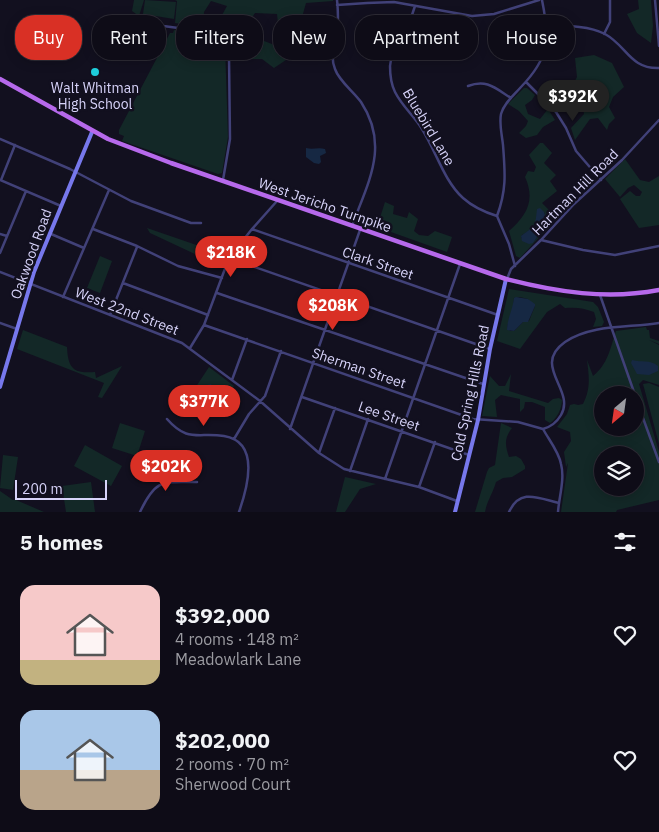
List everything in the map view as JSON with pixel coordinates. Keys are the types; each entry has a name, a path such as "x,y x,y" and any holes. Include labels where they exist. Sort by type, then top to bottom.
{"main road":[{"name":"West Jericho Turnpike","path":"0,80 92,132 130,148 506,280 554,290 600,295 622,295 659,290"},
{"name":"Oakwood Road","path":"0,387 1,376 30,285 49,234 92,132"},
{"name":"Cold Spring Hills Road","path":"455,512 478,420 490,349 506,280"}],"street":[{"path":"337,0 338,21 334,67 339,77 353,91 364,108 372,124 375,137 374,166 352,226"},
{"path":"337,6 393,1 472,16 494,14 540,0 544,15"},
{"path":"604,34 610,22 610,0"},
{"path":"655,0 658,12 656,28 659,46"},
{"name":"Bluebird Lane","path":"415,6 391,60 390,78 393,87 422,129 455,190 471,205 497,216"},
{"path":"166,26 223,34 229,56 230,139 223,180"},
{"path":"575,27 604,34 614,40 640,65 659,68"},
{"path":"515,266 509,244 497,216 504,195 506,179 501,118 505,106 537,68 541,60"},
{"path":"468,86 478,82 485,83 511,98"},
{"path":"526,82 556,112 566,128 576,151 601,180"},
{"name":"Hartman Hill Road","path":"506,280 515,266 574,204 649,133 659,120"},
{"path":"0,139 75,171 144,206 191,223 200,223"},
{"path":"15,146 0,180 61,206"},
{"path":"63,296 109,189"},
{"path":"0,253 26,190"},
{"path":"190,348 204,325 229,258 278,200"},
{"path":"93,229 137,246 178,266 222,278"},
{"name":"Clark Street","path":"252,229 498,315"},
{"path":"290,429 360,229"},
{"path":"0,234 7,236"},
{"path":"49,234 84,248"},
{"path":"541,240 615,255 659,246"},
{"path":"110,315 137,246"},
{"path":"229,258 490,349"},
{"path":"385,479 460,264"},
{"name":"West 22nd Street","path":"0,272 176,340 190,348 260,401 290,429 334,464 350,471 419,487 457,501"},
{"path":"123,283 208,315"},
{"path":"217,293 483,384"},
{"path":"600,295 632,386"},
{"path":"0,323 17,329"},
{"path":"558,512 562,466 543,429 554,423 562,414 564,407 565,399 552,371 555,353 572,339 610,328 659,323"},
{"name":"Sherman Street","path":"204,325 478,420 518,422 543,429"},
{"path":"232,380 247,339"},
{"path":"234,439 249,414 265,396 281,351"},
{"name":"Lee Street","path":"302,396 470,455"},
{"path":"319,453 335,408"},
{"path":"168,419 178,430 184,433 234,439 245,451 250,465 239,512"},
{"path":"350,471 368,419"},
{"path":"644,420 659,462"},
{"path":"419,487 435,442"},
{"path":"140,512 150,494 160,484 197,482"},
{"path":"509,512 515,502 522,497 534,497 559,503"}],"green space":[{"path":"134,0 144,0 139,15 132,11"},
{"path":"145,0 176,2 174,19 166,18 166,15 143,14"},
{"path":"175,0 333,0 306,3 303,15 255,13 254,15 222,15 227,6 211,1 204,15 176,15 176,23 175,23 177,1"},
{"path":"638,0 651,0 653,26 651,43 637,33 627,14 639,9"},
{"path":"176,30 176,60 225,60 228,137 222,173 218,174 122,141 124,136 119,134 119,130 156,60 166,60 166,41 170,33"},
{"path":"263,41 273,44 273,60 286,60 274,68 263,60"},
{"path":"594,55 612,63 624,87 613,97 609,107 615,118 609,124 607,130 598,118 590,119 575,140 571,128 584,114 583,106 574,95 573,85 577,77 575,58"},
{"path":"524,88 527,88 535,95 525,105 528,114 540,119 548,109 555,120 543,127 537,135 526,138 519,133 528,121 519,111 508,104"},
{"path":"540,143 543,143 552,153 544,163 556,175 550,181 557,191 542,203 557,218 520,258 516,256 509,231 520,220 528,207 530,193 525,177 528,171 534,172 536,167 529,155","holes":["544,212 547,222 533,243 521,238 535,224 537,215"]},
{"path":"625,159 640,180 649,182 659,176 659,225 639,228 620,199 630,191 636,196 640,196 642,192 634,185 628,188 620,197 605,179"},
{"path":"385,202 394,206 393,214 407,218 409,212 418,219 414,231 419,235 428,236 435,231 452,237 447,252 377,227"},
{"path":"147,228 208,249 219,237 222,240 207,255 197,255 150,233"},
{"path":"100,256 112,261 100,293 87,288"},
{"path":"509,289 593,302 598,307 604,322 602,326 593,327 596,319 594,312 580,308 565,308 560,304 547,312 520,349 497,341","holes":["514,298 528,299 535,306 529,321 523,322 514,331 510,331 507,327"]},
{"path":"646,327 649,330 650,338 659,341 659,344 649,340 659,345 659,385 643,380 640,386 594,386 594,436 644,436 644,401 659,452 659,500 617,510 616,512 561,512 568,463 566,467 564,452 571,441 570,432 557,427 567,414 570,405 583,404 586,398 589,377 587,360 593,376 602,366 616,331"},
{"path":"23,330 67,347 70,365 77,371 95,372 96,378 122,366 102,398 98,397 104,383 17,349"},
{"path":"209,367 234,386 220,407 184,405"},
{"path":"511,374 509,391 548,403 553,399 559,398 562,400 559,413 553,421 550,423 545,420 545,407 532,402 525,402 524,408 520,412 520,399 501,395 495,400 497,417 482,416 490,376 499,386 505,386"},
{"path":"649,383 659,387 659,444 644,386 643,384"},
{"path":"120,423 145,431 137,456 112,448"},
{"path":"501,423 512,428 506,442 509,457 516,456 521,459 525,469 512,477 503,478 496,482 485,512 475,512 487,472 489,468 495,465"},
{"path":"85,445 122,466 111,486 74,466"},
{"path":"3,455 18,457 13,490 0,488"},
{"path":"345,477 376,484 360,489 345,512 336,512"},
{"path":"91,482 95,512 66,512 62,486"},
{"path":"0,491 13,500 44,512 0,512"}],"water":[{"path":"306,148 325,149 326,153 320,156 321,162 319,164 306,157"},
{"path":"540,208 544,212 547,222 533,243 529,244 522,241 521,236 534,225 537,209"},
{"path":"514,298 528,299 535,306 528,322 523,322 514,331 507,330"},
{"path":"632,360 655,364 658,366 658,371 649,375 637,374 631,363"},
{"path":"211,384 216,392 213,396 206,395 204,398 201,397 207,385"}],"place":[{"name":"Walt Whitman High School","path":"95,72"}]}
